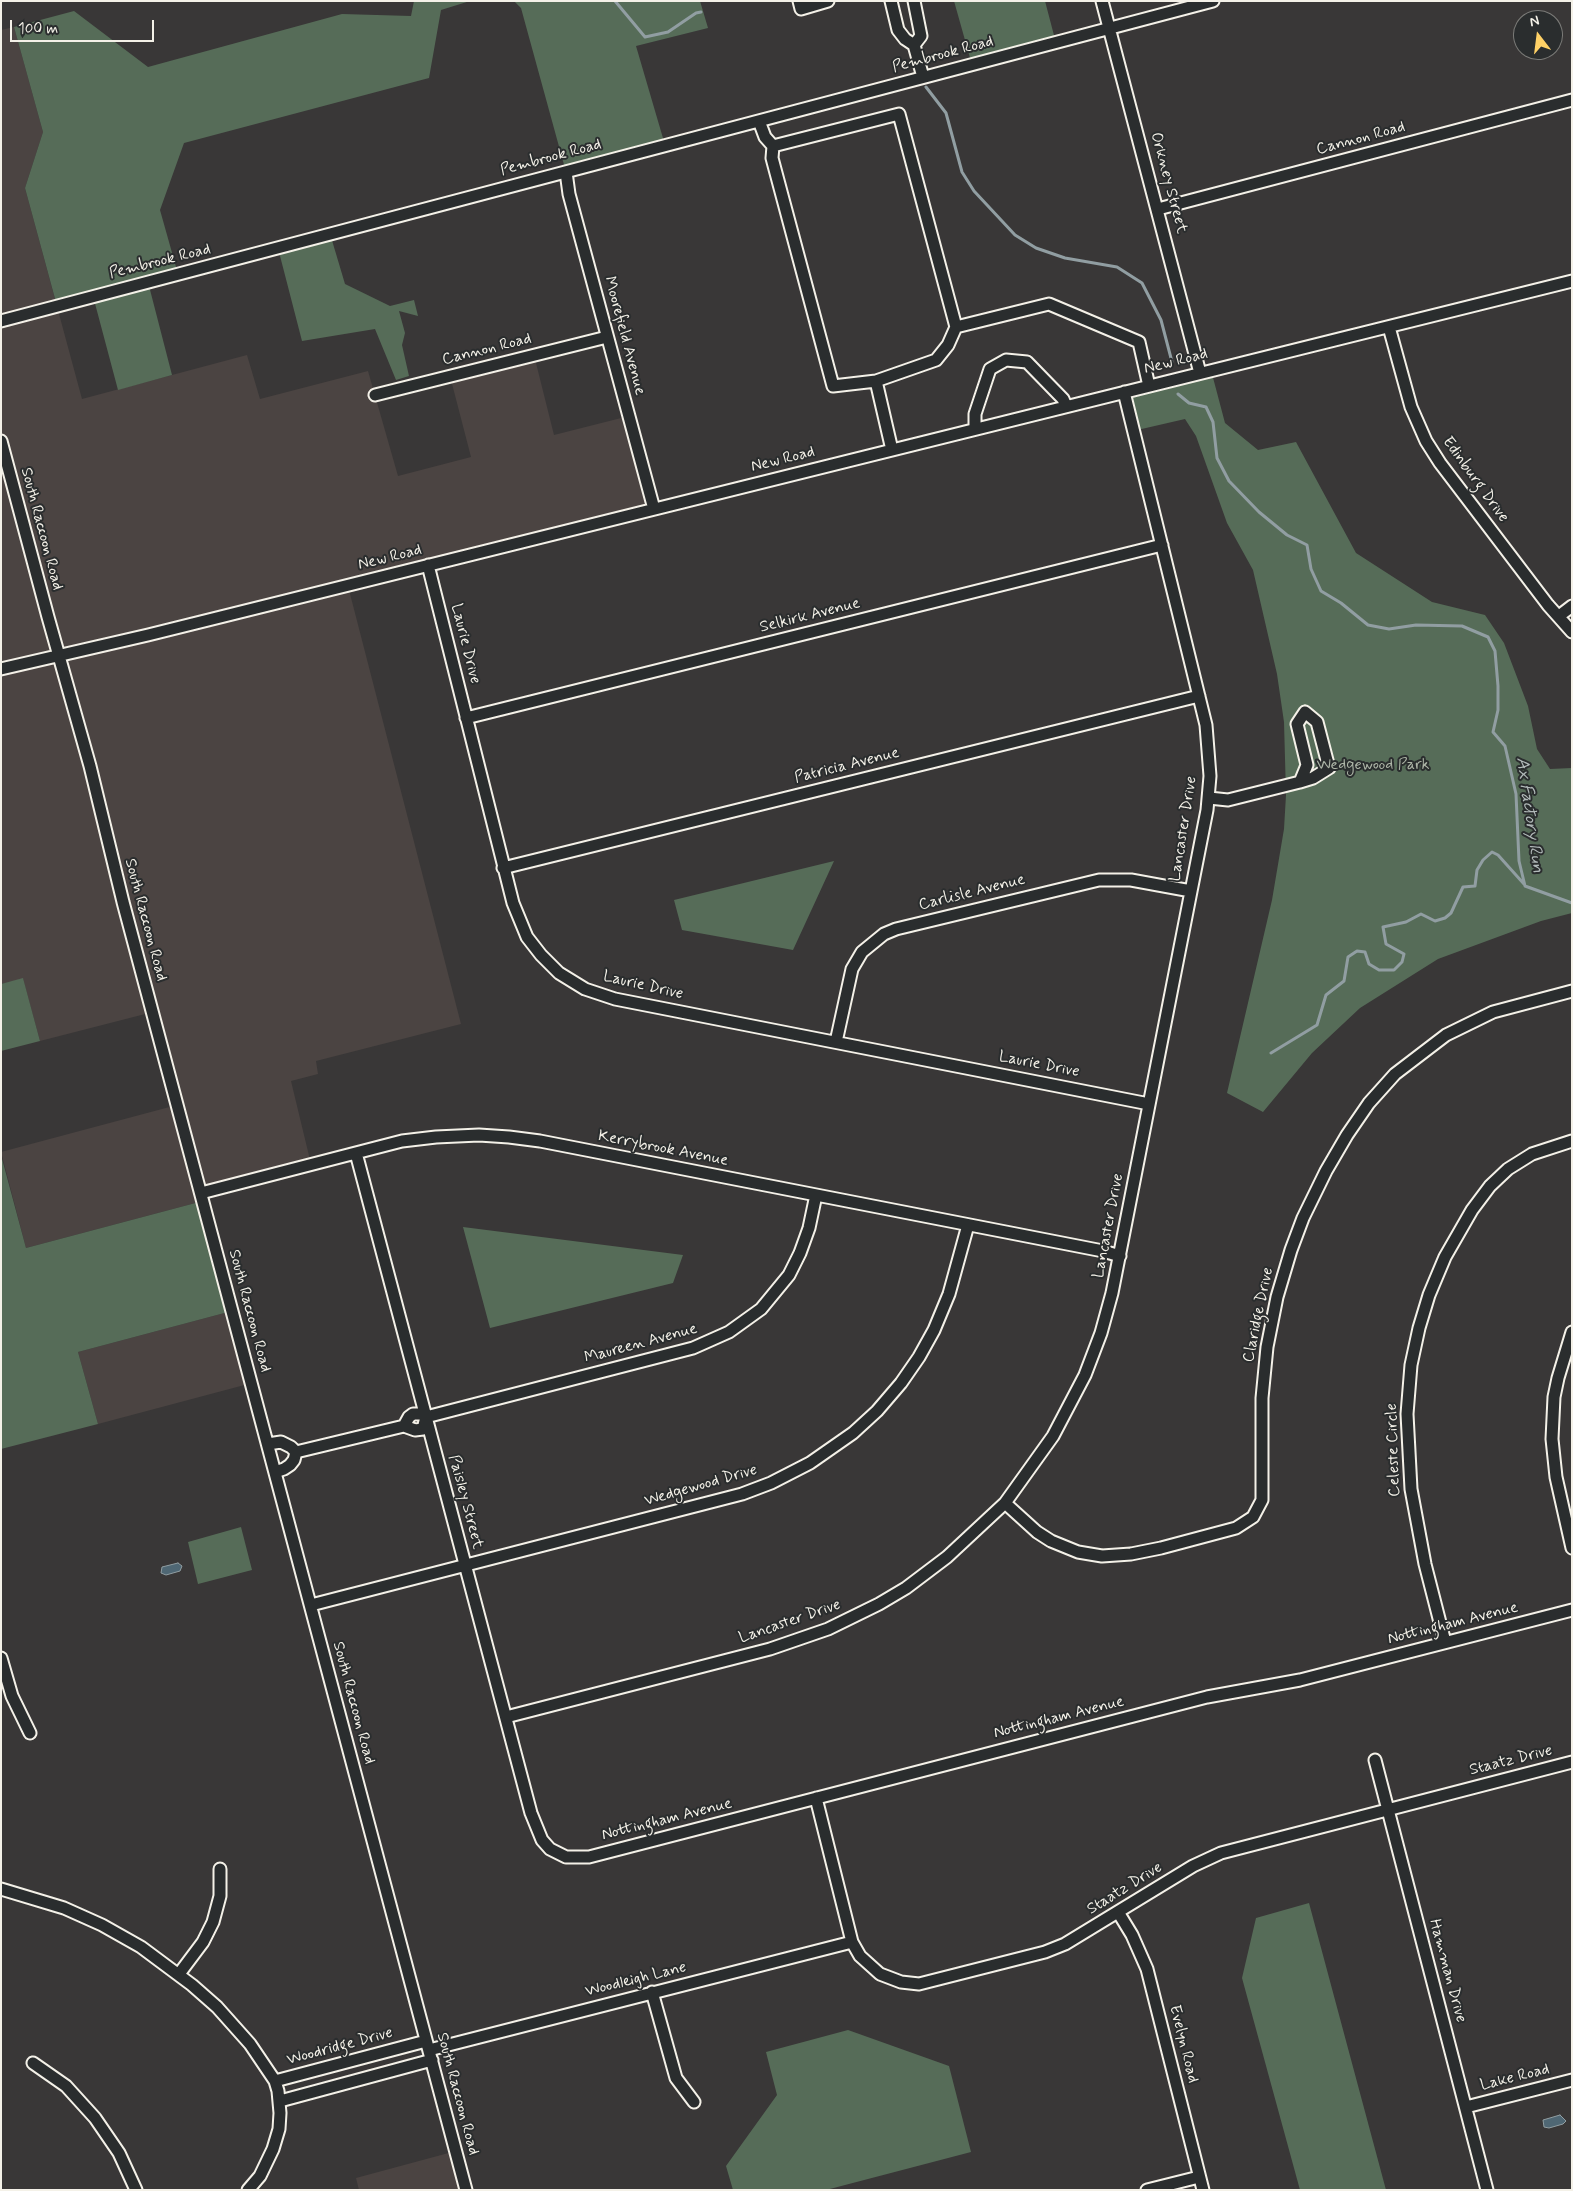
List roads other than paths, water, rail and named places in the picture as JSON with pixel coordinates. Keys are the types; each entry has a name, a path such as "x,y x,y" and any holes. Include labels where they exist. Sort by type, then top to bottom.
{"street":[{"path":"799,1 801,9 828,1"},
{"path":"891,1 898,30 905,39 914,45 923,77"},
{"path":"914,1 921,36 914,45"},
{"name":"Orkney Street","path":"1102,1 1200,373"},
{"name":"Pembrook Road","path":"1,320 1213,1"},
{"name":"Cannon Road","path":"1158,209 1572,100"},
{"path":"759,121 765,137 773,146 772,158 833,386 876,381 936,360 948,344 956,327 899,114 773,146"},
{"name":"Moorefield Avenue","path":"566,172 607,337 654,509"},
{"name":"New Road","path":"1,669 1572,281"},
{"path":"956,327 1049,304 1139,342 1150,386"},
{"name":"Edinburg Drive","path":"1389,326 1411,407 1426,441 1440,463 1548,605 1572,632"},
{"name":"Cannon Road","path":"374,394 607,337"},
{"path":"975,429 975,414 990,369 1006,360 1027,362 1063,399 1066,406"},
{"path":"876,381 892,450"},
{"name":"Lancaster Drive","path":"506,1717 770,1649 828,1628 879,1604 922,1577 968,1539 1005,1503 1053,1436 1085,1375 1106,1316 1120,1256 1209,798 1209,750 1199,696 1124,392"},
{"name":"South Raccoon Road","path":"1,441 90,766 105,831 466,2190"},
{"name":"Selkirk Avenue","path":"466,718 1162,545"},
{"name":"Laurie Drive","path":"428,565 513,903 527,937 550,965 585,988 616,999 1149,1104"},
{"path":"1559,616 1572,606"},
{"name":"Patricia Avenue","path":"503,868 1199,696"},
{"path":"1209,798 1228,800 1300,782 1313,778 1330,768 1317,722 1305,712 1297,724 1307,765 1300,782"},
{"name":"Carlisle Avenue","path":"836,1042 852,969 862,952 884,934 896,929 1099,880 1131,880 1190,891"},
{"name":"Claridge Drive","path":"1005,1503 1037,1532 1051,1540 1078,1552 1102,1556 1131,1554 1161,1548 1236,1528 1253,1517 1262,1500 1262,1398 1267,1347 1277,1297 1303,1218 1326,1171 1347,1135 1369,1103 1395,1074 1446,1035 1493,1012 1572,991"},
{"name":"Kerrybrook Avenue","path":"201,1193 402,1141 479,1135 509,1137 540,1141 1103,1251 1120,1256"},
{"name":"Celeste Circle","path":"1445,1642 1416,1522 1410,1480 1407,1407 1411,1366 1419,1328 1429,1295 1445,1257 1468,1215 1490,1186 1508,1169 1532,1154 1572,1141"},
{"name":"Paisley Street","path":"356,1153 536,1828 546,1845 556,1852"},
{"name":"Maureen Avenue","path":"296,1452 404,1426 413,1414 421,1414 426,1417 693,1348 729,1332 760,1309 789,1275 800,1253 809,1228 816,1195"},
{"name":"Wedgewood Drive","path":"311,1604 742,1494 791,1474 828,1452 853,1433 877,1411 901,1383 919,1357 934,1330 950,1294 968,1225"},
{"path":"1572,1332 1554,1397 1552,1439 1556,1477 1572,1548"},
{"path":"268,1444 280,1442 291,1447 296,1452 294,1460 290,1465 284,1470 275,1472"},
{"name":"Nottingham Avenue","path":"556,1852 576,1858 589,1857 1207,1697 1300,1680 1572,1610"},
{"path":"1,1658 12,1696 30,1733"},
{"name":"Hamman Drive","path":"1375,1760 1488,2190"},
{"name":"Staatz Drive","path":"816,1798 852,1942 860,1956 880,1974 901,1982 919,1984 1045,1952 1074,1939 1193,1866 1221,1853 1572,1762"},
{"path":"178,1974 203,1942 213,1922 220,1896 220,1869"},
{"name":"Woodridge Drive","path":"1,1889 64,1908 102,1925 141,1947 178,1974 234,2025 266,2066 275,2081 429,2050"},
{"name":"Evelyn Road","path":"1118,1912 1132,1935 1146,1969 1202,2190"},
{"name":"Woodleigh Lane","path":"429,2050 852,1942"},
{"path":"652,1992 676,2078 694,2102"},
{"path":"280,2101 429,2050"},
{"path":"33,2063 66,2086 95,2118 119,2153 136,2190"},
{"name":"Lake Road","path":"1466,2107 1572,2080"},
{"path":"248,2190 260,2176 273,2149 278,2129 280,2101 275,2081"},
{"path":"1147,2190 1199,2177"}],"water":[{"path":"178,1563 182,1566 180,1571 166,1575 161,1573 162,1567"},
{"path":"1560,2115 1566,2121 1563,2124 1549,2128 1544,2127 1543,2120"}],"waterway":[{"name":"Ax Factory Run","path":"615,1 645,37 668,32 696,13 701,12"},
{"name":"Ax Factory Run","path":"926,87 946,113 962,172 974,191 1015,235 1036,248 1065,258 1117,267 1142,283 1161,320 1172,362"},
{"name":"Ax Factory Run","path":"1178,394 1189,403 1206,407 1213,422 1217,458 1229,481 1259,512 1287,535 1307,545 1311,569 1321,591 1341,603 1368,625 1389,629 1416,625 1462,626 1488,637 1495,651 1498,686 1498,710 1493,732 1505,746 1516,794 1519,861 1525,886 1572,903"},
{"path":"1271,1053 1317,1025 1326,995 1344,981 1348,957 1357,951 1365,952 1369,964 1379,970 1394,970 1402,962 1404,954 1386,944 1383,927 1406,922 1421,914 1435,921 1445,918 1451,913 1463,887 1475,886 1477,870 1483,860 1492,852 1498,855 1524,884"}],"park label":[{"name":"Wedgewood Park","path":"1373,766"}]}
